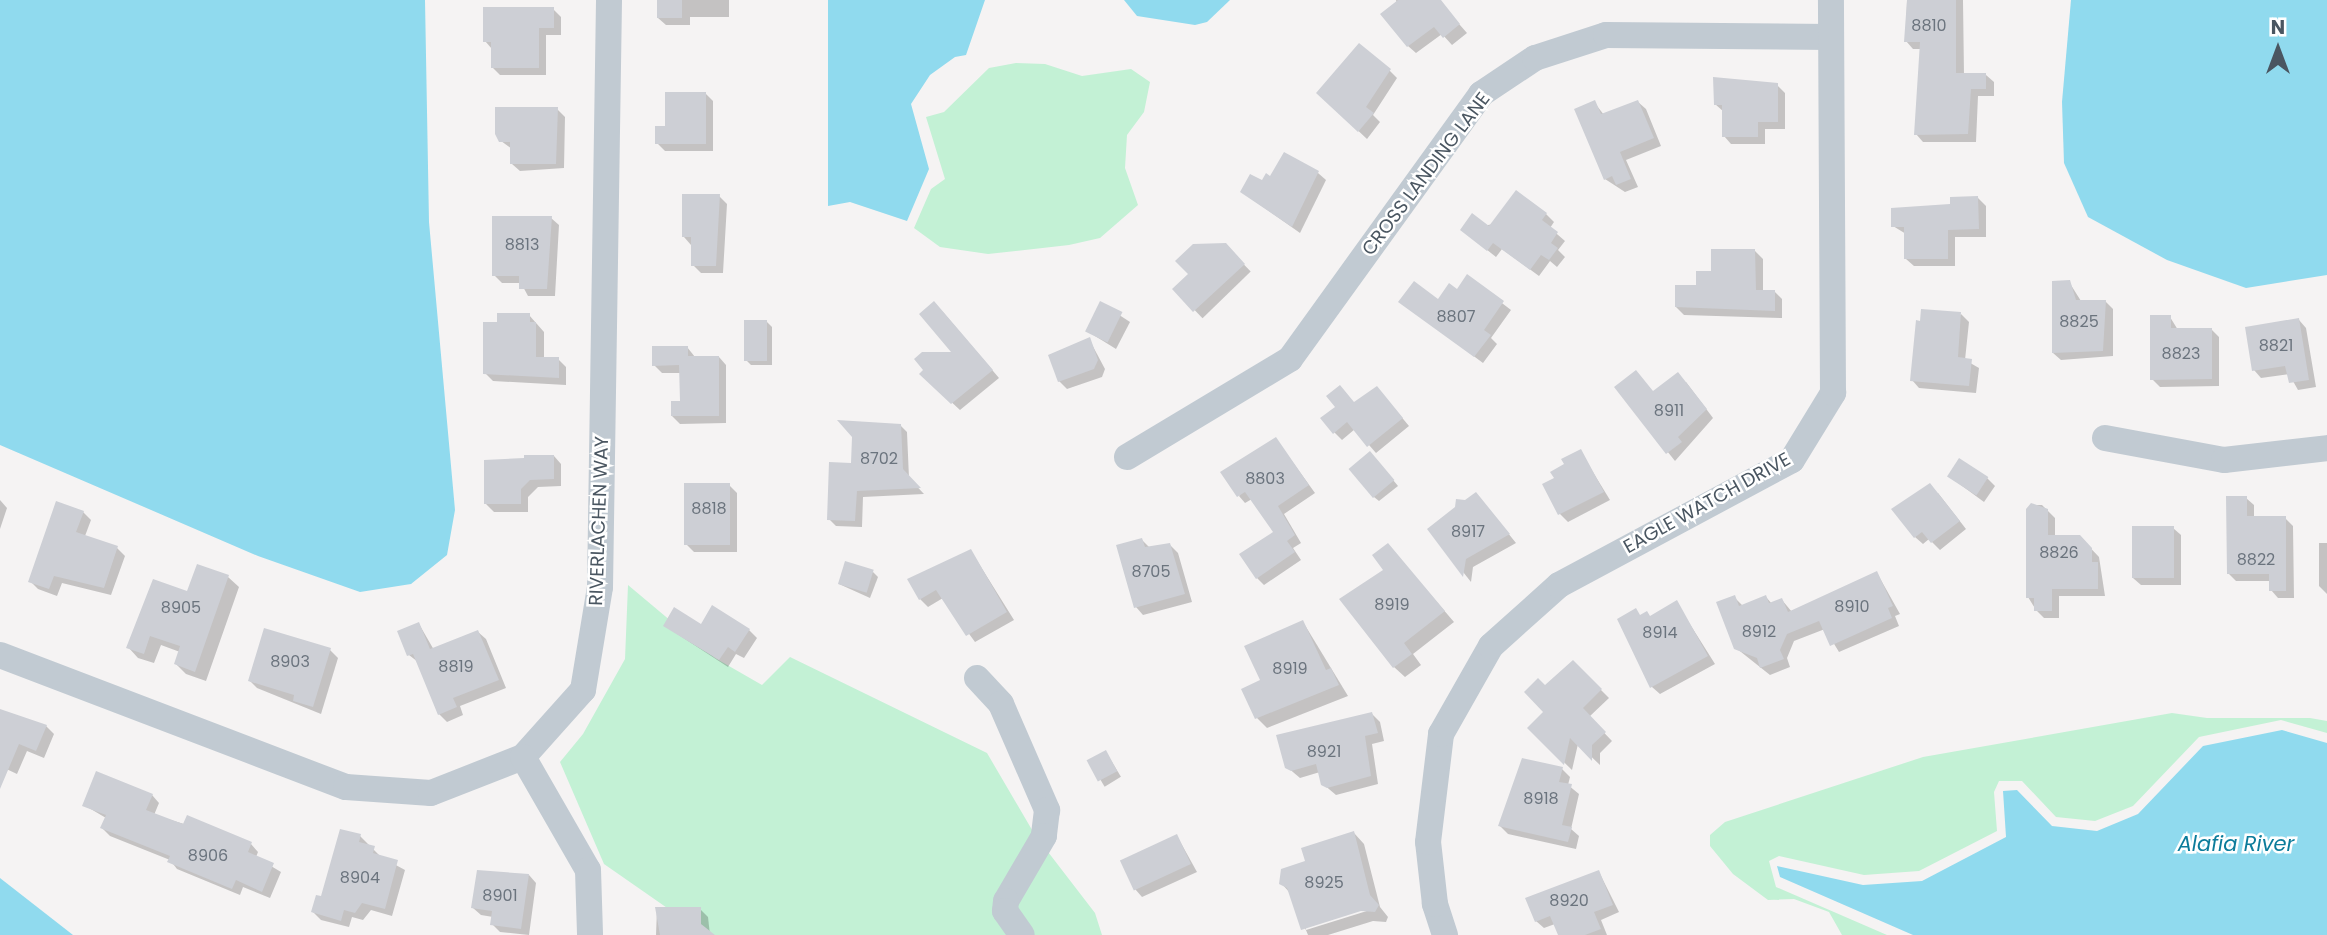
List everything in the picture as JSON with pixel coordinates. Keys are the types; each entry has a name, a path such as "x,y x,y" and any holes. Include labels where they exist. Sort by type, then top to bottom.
{"street":[{"name":"RIVERLACHEN WAY","path":"0,655 346,788 430,793 523,757 583,690 600,587 609,0"},
{"name":"EAGLE WATCH DRIVE","path":"1446,935 1435,904 1428,842 1441,734 1490,646 1559,585 1792,460 1833,393 1831,0"},
{"name":"CROSS LANDING LANE","path":"1127,457 1290,359 1481,94 1535,58 1606,35 1831,37"},
{"path":"2105,438 2224,460 2327,448"},
{"path":"977,678 1001,704 1047,810 1044,836 1006,901 1005,911 1022,935"},
{"path":"523,757 588,870 590,935"}],"green space":[{"path":"1016,63 1045,64 1082,76 1131,69 1150,82 1144,112 1127,135 1125,168 1138,205 1100,238 1069,245 988,254 940,247 914,228 931,189 945,179 926,117 944,112 989,68"},
{"path":"628,585 715,658 762,685 790,657 987,753 1035,835 1095,913 1102,935 706,935 604,864 560,762 583,734 625,659"},
{"path":"2172,713 2207,718 2310,718 2327,721 2327,733 2281,720 2199,737 2133,806 2095,821 2056,817 2022,781 1999,781 1994,792 1997,831 1919,871 1864,875 1779,856 1769,861 1776,887 1887,935 1842,935 1829,912 1794,899 1768,900 1733,874 1710,846 1710,835 1725,822 1923,757"}],"water":[{"path":"0,0 425,0 429,222 455,510 447,555 411,584 360,592 258,556 0,445"},
{"path":"828,0 985,0 966,55 955,57 930,75 911,104 929,169 907,221 850,202 828,206"},
{"path":"1124,0 1230,0 1207,22 1195,25 1137,16"},
{"path":"2071,0 2327,0 2327,275 2246,288 2167,260 2088,217 2064,163 2062,102"},
{"name":"Alafia River","path":"2282,730 2327,743 2327,935 1913,935 1780,877 1777,866 1863,885 1922,881 2006,837 2003,791 2017,790 2052,826 2097,831 2138,814 2203,746"},
{"path":"0,878 73,935 0,935"}],"building":[{"path":"657,0 682,0 682,18 657,18"},
{"path":"1398,0 1441,0 1460,24 1443,38 1434,27 1407,47 1380,14"},
{"path":"1907,0 1956,0 1956,73 1986,73 1986,89 1971,89 1968,134 1914,135 1920,42 1904,42"},
{"path":"483,7 554,7 554,28 539,28 539,68 491,68 491,42 483,42"},
{"path":"1359,43 1391,69 1366,107 1374,113 1358,132 1316,93"},
{"path":"1713,77 1778,83 1778,122 1758,122 1758,137 1722,137 1722,105 1714,105"},
{"path":"665,92 706,92 706,144 655,144 655,126 665,126"},
{"path":"1595,100 1601,114 1638,100 1654,138 1620,152 1631,179 1616,185 1612,176 1604,180 1574,109"},
{"path":"495,107 558,107 556,164 510,164 510,142 499,142 495,134"},
{"path":"1284,152 1319,171 1292,227 1240,192 1250,174 1262,180 1266,173 1270,176"},
{"path":"1516,190 1547,213 1542,220 1558,232 1551,243 1558,248 1549,260 1541,255 1530,270 1493,243 1487,251 1460,230 1472,213 1489,226"},
{"path":"682,194 720,194 716,266 691,266 691,237 682,237"},
{"path":"1978,196 1979,229 1948,230 1948,259 1904,259 1904,227 1891,227 1891,208 1950,204 1950,197"},
{"path":"492,216 552,216 547,289 519,289 519,276 492,276"},
{"path":"1226,243 1245,264 1193,312 1172,289 1188,274 1175,261 1193,244"},
{"path":"1711,249 1755,249 1756,290 1775,290 1775,311 1675,307 1675,285 1696,285 1696,271 1711,271"},
{"path":"1467,274 1504,301 1484,330 1491,335 1474,357 1398,302 1414,281 1438,299 1449,283 1457,289"},
{"path":"2070,280 2076,300 2106,300 2103,351 2052,353 2052,281"},
{"path":"934,301 993,370 951,404 919,374 923,370 914,359 922,352 951,352 919,314"},
{"path":"1100,301 1122,312 1108,343 1085,332"},
{"path":"1921,309 1961,312 1958,357 1972,359 1969,386 1910,381 1916,320 1920,321"},
{"path":"497,313 530,313 530,322 536,322 536,357 559,357 559,378 483,374 483,322 497,322"},
{"path":"2150,315 2171,315 2171,328 2212,328 2212,379 2150,380"},
{"path":"2299,318 2309,380 2289,383 2285,366 2252,371 2245,327"},
{"path":"744,320 767,320 767,361 744,361"},
{"path":"1090,337 1098,360 1094,369 1058,382 1048,355"},
{"path":"652,346 688,346 688,356 719,356 719,416 671,416 671,401 680,401 679,365 652,366"},
{"path":"1636,370 1653,391 1678,372 1707,409 1678,437 1682,442 1666,454 1614,387"},
{"path":"1340,385 1354,402 1377,386 1403,418 1367,447 1347,422 1333,434 1320,418 1335,407 1326,396"},
{"path":"837,420 901,424 903,469 921,488 857,491 855,521 827,520 829,462 851,463 852,437"},
{"path":"1276,437 1309,485 1278,506 1295,535 1287,541 1295,552 1256,579 1239,554 1273,532 1245,492 1237,497 1220,472"},
{"path":"1581,449 1604,492 1558,515 1542,484 1554,478 1550,472 1564,464 1561,459"},
{"path":"1370,451 1394,480 1373,498 1349,469"},
{"path":"524,455 554,455 554,479 530,480 521,489 521,504 484,504 484,460 524,458"},
{"path":"1959,458 1988,477 1976,496 1947,476"},
{"path":"684,483 730,483 730,545 684,545"},
{"path":"1930,483 1960,521 1931,543 1922,532 1914,538 1891,509"},
{"path":"1476,492 1510,534 1466,559 1463,577 1427,529 1455,507 1456,499 1465,500"},
{"path":"2226,496 2247,496 2247,516 2286,516 2286,591 2269,591 2269,574 2227,574"},
{"path":"56,501 84,511 76,532 118,546 104,588 54,576 49,589 28,582"},
{"path":"2031,503 2048,509 2048,535 2080,535 2092,548 2092,562 2098,562 2098,589 2052,589 2052,611 2034,611 2034,598 2026,598 2026,509"},
{"path":"2132,526 2174,526 2174,578 2132,578"},
{"path":"1142,538 1145,547 1170,543 1185,594 1134,608 1116,545"},
{"path":"1388,543 1445,611 1404,643 1412,654 1393,668 1339,599 1383,570 1372,555"},
{"path":"971,549 1007,612 966,636 936,590 919,600 907,579"},
{"path":"845,561 874,570 867,593 838,584"},
{"path":"197,564 229,575 195,672 174,664 180,646 150,636 144,654 126,648 153,579 187,591"},
{"path":"1877,571 1893,606 1888,608 1892,618 1830,646 1819,621 1787,634 1780,650 1784,659 1760,668 1757,658 1734,649 1716,602 1735,595 1739,606 1766,595 1769,603 1782,598 1788,612"},
{"path":"1677,600 1708,656 1650,688 1617,619 1636,608 1640,615 1647,611 1650,616"},
{"path":"712,605 750,629 735,652 728,647 719,660 663,626 674,607 701,624"},
{"path":"1303,620 1326,670 1331,668 1339,685 1255,719 1241,689 1260,680 1244,646"},
{"path":"419,622 430,649 478,630 499,680 453,698 457,707 438,715 413,654 407,656 397,631"},
{"path":"264,628 331,648 313,707 293,701 294,695 248,681"},
{"path":"1573,660 1602,689 1583,708 1606,732 1592,745 1592,761 1570,738 1564,765 1527,728 1543,712 1524,692 1538,678 1545,685"},
{"path":"0,709 47,725 36,751 19,744 0,789"},
{"path":"1372,712 1378,733 1365,736 1371,776 1327,788 1321,785 1316,764 1291,771 1285,768 1276,735"},
{"path":"1106,750 1117,771 1098,782 1087,760"},
{"path":"1522,758 1563,767 1559,782 1572,784 1562,825 1572,827 1568,842 1498,826"},
{"path":"96,771 153,794 146,810 183,824 187,815 252,842 248,852 274,863 262,892 236,880 232,889 167,862 170,856 100,828 106,815 82,806"},
{"path":"340,829 361,834 359,842 375,846 373,853 398,860 385,909 362,903 355,913 344,910 341,921 311,912 316,895 321,896"},
{"path":"1354,831 1370,895 1379,905 1375,912 1361,911 1301,930 1287,888 1279,884 1281,869 1305,861 1301,848"},
{"path":"1177,834 1191,864 1134,891 1120,861"},
{"path":"477,870 529,874 521,929 490,925 492,911 471,908"},
{"path":"1599,870 1613,905 1594,912 1601,929 1585,935 1558,935 1550,916 1535,922 1525,898"},
{"path":"655,907 701,907 701,924 715,935 660,935"}]}
